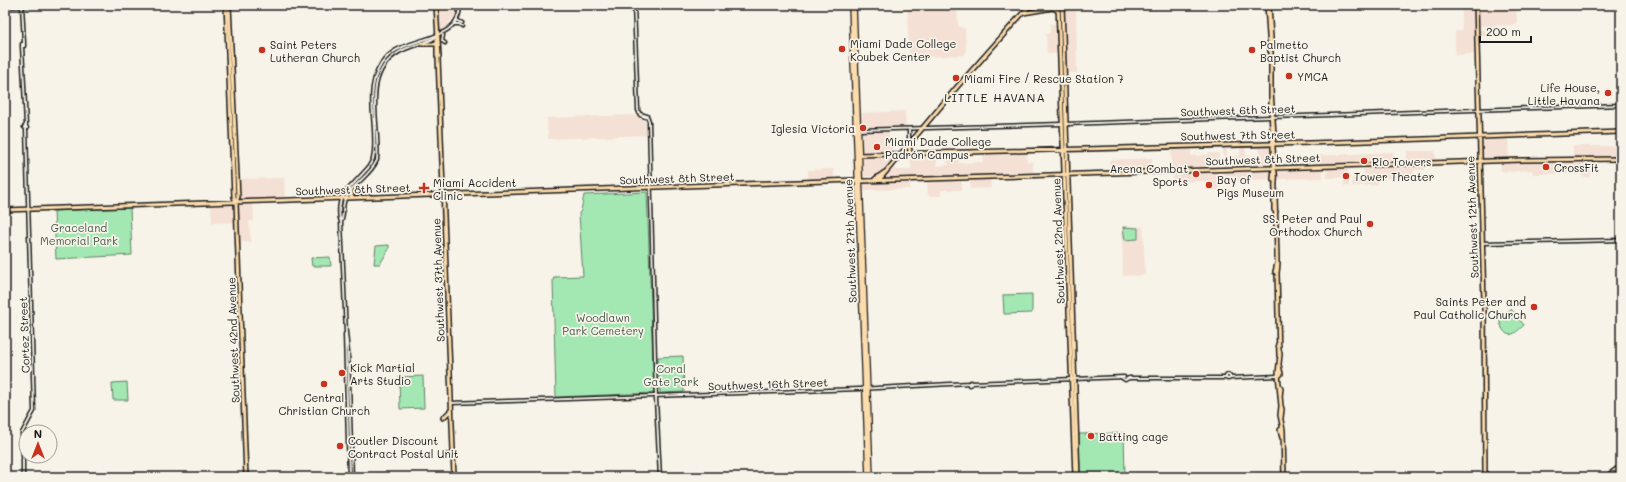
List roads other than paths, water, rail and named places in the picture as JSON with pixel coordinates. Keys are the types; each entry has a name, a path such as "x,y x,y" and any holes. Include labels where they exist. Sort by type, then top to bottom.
{"highway":[{"path":"851,5 852,57 855,63"},
{"name":"Southwest 27th Avenue","path":"854,5 855,63 858,90 857,130"},
{"name":"Southwest 27th Avenue","path":"855,63 853,86 857,130 869,477"},
{"path":"853,86 854,89 858,90"},
{"path":"854,107 858,110"},
{"name":"Southwest 27th Avenue","path":"859,181 861,257"}],"main road":[{"path":"5,6 37,5"},
{"name":"Southwest 42nd Avenue","path":"226,5 226,30 231,43 232,62 238,196 236,202"},
{"name":"Southwest 42nd Avenue","path":"229,5 228,59 234,197 236,202 246,477"},
{"name":"Southwest 37th Avenue","path":"436,5 436,44 438,58"},
{"path":"878,180 1030,5 1058,5"},
{"name":"Southwest 22nd Avenue","path":"1058,5 1066,148 1076,477"},
{"name":"Southwest 22nd Avenue","path":"1062,5 1064,124"},
{"name":"Southwest 12th Avenue","path":"1476,5 1484,302 1485,477"},
{"path":"1035,6 1043,10"},
{"path":"1268,7 1274,140 1274,210 1276,212 1277,263 1275,265 1277,273 1277,346 1279,356 1278,374 1280,386 1279,394 1281,406 1280,415 1284,477"},
{"path":"1023,13 1054,8 1058,11"},
{"name":"Southwest 37th Avenue","path":"437,36 439,46 438,58 454,477"},
{"path":"422,42 436,44"},
{"path":"228,59 232,62"},
{"path":"230,103 234,107"},
{"name":"Southwest 7th Street","path":"858,155 1066,148 1273,144 1621,132"},
{"path":"232,140 235,136"},
{"path":"910,143 910,153"},
{"name":"Southwest 8th Street","path":"5,210 651,187 1621,159"},
{"path":"874,181 885,172"},
{"path":"351,190 352,198"},
{"path":"443,418 452,410"},
{"path":"446,455 453,456"},
{"path":"1606,477 1621,466"},
{"path":"1614,477 1621,472"}],"street":[{"name":"Cortez Street","path":"22,5 34,410 22,433 23,477"},
{"path":"341,222 342,207 345,198 375,164 377,157 373,99 376,79 380,67 393,52 404,46 433,39 443,34 454,24 457,19 459,5"},
{"path":"634,5 638,110 640,114 648,118 656,396 660,477"},
{"path":"454,24 462,23 457,19"},
{"path":"443,34 441,40 445,43"},
{"path":"376,79 388,60 422,42"},
{"name":"Southwest 6th Street","path":"857,130 1621,105"},
{"path":"909,129 910,143"},
{"path":"350,477 344,337 346,333 340,211 341,198 372,162 375,138"},
{"path":"1482,243 1621,240"},
{"name":"Southwest 16th Street","path":"451,403 866,389 1073,379 1279,376"}],"place":[{"name":"Miami Dade College Koubek Center","path":"842,49"},
{"name":"Saint Peters Lutheran Church","path":"262,50"},
{"name":"Palmetto Baptist Church","path":"1252,50"},
{"name":"YMCA","path":"1289,76"},
{"name":"Miami Fire / Rescue Station 7","path":"956,78"},
{"name":"Life House, Little Havana","path":"1608,93"},
{"name":"Iglesia Victoria","path":"863,128"},
{"name":"Miami Dade College Padrón Campus","path":"877,147"},
{"name":"Rio Towers","path":"1364,161"},
{"name":"CrossFit","path":"1546,167"},
{"name":"Arena Combat Sports","path":"1196,174"},
{"name":"Tower Theater","path":"1346,176"},
{"name":"Bay of Pigs Museum","path":"1209,185"},
{"name":"Miami Accident Clinic","path":"424,188"},
{"name":"SS. Peter and Paul Orthodox Church","path":"1370,224"},
{"name":"Saints Peter and Paul Catholic Church","path":"1534,307"},
{"name":"Kick Martial Arts Studio","path":"342,373"},
{"name":"Central Christian Church","path":"324,384"},
{"name":"Batting cage","path":"1091,436"},
{"name":"Coutler Discount Contract Postal Unit","path":"340,446"}],"district":[{"name":"LITTLE HAVANA","path":"995,97"}],"park label":[{"name":"Graceland Memorial Park","path":"79,233"},
{"name":"Woodlawn Park Cemetery","path":"603,323"},
{"name":"Coral Gate Park","path":"671,374"}]}
